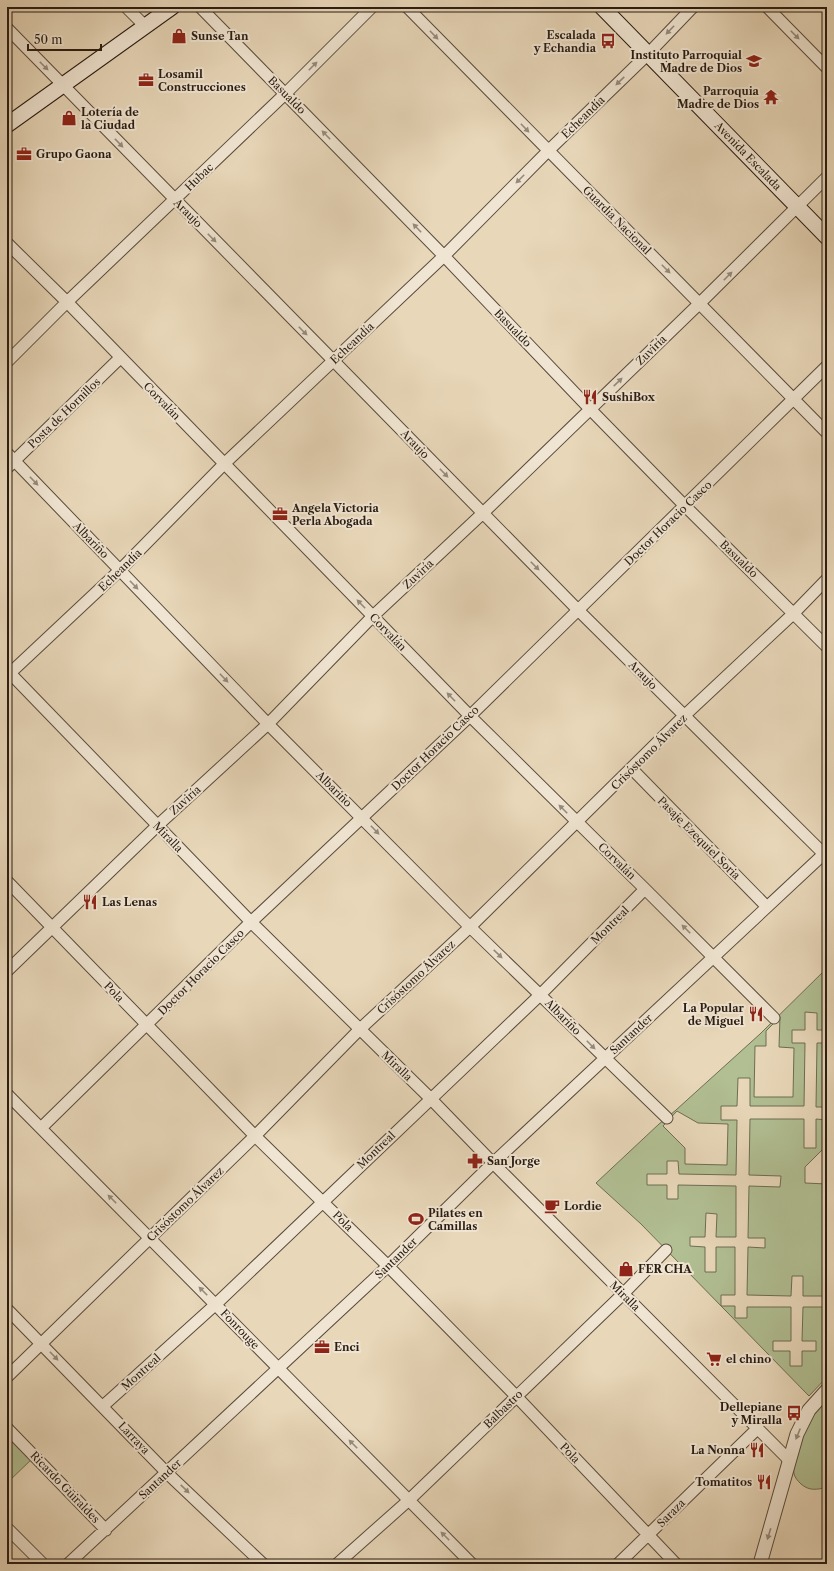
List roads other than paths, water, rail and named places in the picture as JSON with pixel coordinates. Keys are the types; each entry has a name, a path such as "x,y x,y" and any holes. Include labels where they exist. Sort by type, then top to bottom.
{"main road":[{"path":"7,125 172,7"},
{"name":"Avenida Escalada","path":"602,7 827,237"}],"street":[{"path":"126,7 145,26"},
{"name":"Basualdo","path":"200,7 444,256 685,506 827,647"},
{"name":"Hubac","path":"7,362 67,302 285,94 372,7"},
{"name":"Guardia Nacional","path":"407,7 827,433"},
{"name":"Echeandía","path":"8,673 120,570 224,464 444,256 548,151 648,54 692,7"},
{"path":"767,7 827,68"},
{"name":"Araujo","path":"7,28 578,610 684,716 826,854"},
{"name":"Zuviría","path":"7,971 157,826 268,724 373,616 483,513 700,303 827,177"},
{"name":"Corvalán","path":"7,243 67,302 470,716 774,1018"},
{"name":"Posta de Hornillos","path":"10,460 120,358"},
{"name":"Doctor Horacio Casco","path":"41,1128 251,922 470,716 827,366"},
{"name":"Albariño","path":"10,460 120,570 268,724 363,817 470,927 667,1118"},
{"name":"Crisóstomo Álvarez","path":"7,1377 254,1136 359,1030 470,927 632,769 684,716 794,613 827,579"},
{"name":"Miralla","path":"8,673 251,922 359,1030 430,1098 493,1164 789,1460"},
{"name":"Pasaje Ezequiel Soria","path":"632,769 767,907"},
{"name":"Santander","path":"68,1564 388,1266 605,1058 826,854"},
{"name":"Pola","path":"7,881 254,1136 323,1201 516,1396 676,1564"},
{"name":"Montreal","path":"103,1406 216,1304 430,1098 540,995 645,889"},
{"name":"Fonrouge","path":"7,1094 472,1564"},
{"name":"Balbastro","path":"337,1564 409,1500 623,1294 666,1250"},
{"name":"Larraya","path":"7,1309 167,1473 263,1564"},
{"path":"760,1564 797,1434 809,1410 827,1390"},
{"name":"Ricardo Güiraldes","path":"7,1428 106,1530"},
{"name":"Saraza","path":"618,1564 758,1428"},
{"path":"7,1528 43,1564"}],"place":[{"name":"Sunse Tan","path":"179,36"},
{"name":"Escalada y Echandia","path":"608,41"},
{"name":"Instituto Parroquial Madre de Dios","path":"754,61"},
{"name":"Losamil Construcciones","path":"146,80"},
{"name":"Parroquia Madre de Dios","path":"771,97"},
{"name":"Lotería de la Ciudad","path":"69,118"},
{"name":"Grupo Gaona","path":"24,154"},
{"name":"SushiBox","path":"590,397"},
{"name":"Angela Victoria Perla Abogada","path":"280,514"},
{"name":"Las Lenas","path":"90,902"},
{"name":"La Popular de Miguel","path":"756,1014"},
{"name":"San Jorge","path":"475,1161"},
{"name":"Lordie","path":"552,1206"},
{"name":"Pilates en Camillas","path":"416,1219"},
{"name":"FER CHA","path":"626,1269"},
{"name":"Enci","path":"322,1347"},
{"name":"el chino","path":"714,1359"},
{"name":"Dellepiane y Miralla","path":"794,1413"},
{"name":"La Nonna","path":"757,1450"},
{"name":"Tomatitos","path":"764,1482"}]}
